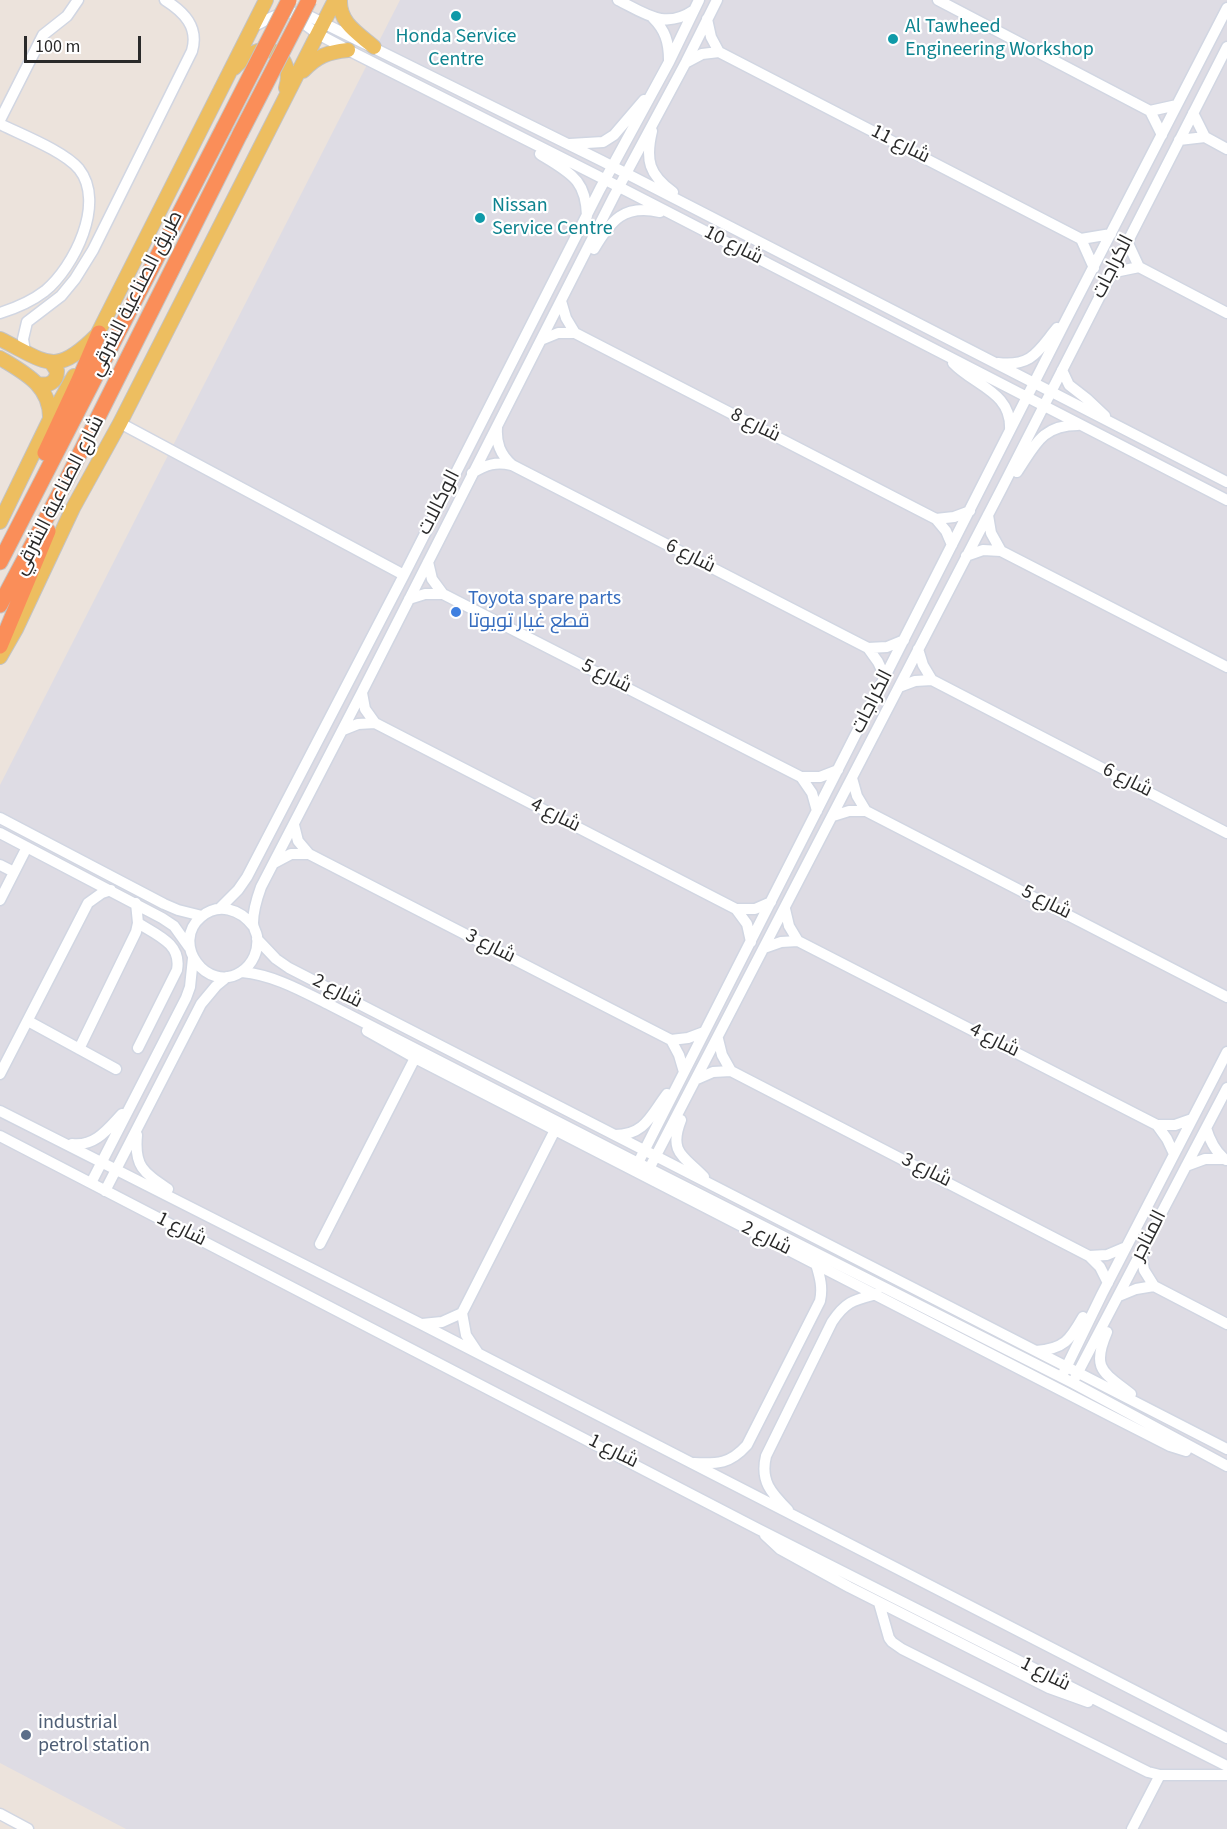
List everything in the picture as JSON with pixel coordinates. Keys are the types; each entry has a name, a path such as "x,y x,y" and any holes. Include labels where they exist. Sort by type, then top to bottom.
{"highway":[{"name":"طريق الصناعية الشرقي","path":"0,605 64,485 309,0"},
{"name":"طريق الصناعية الشرقي","path":"2,558 289,4"},
{"path":"2,558 28,488 99,333"},
{"path":"0,646 47,534 64,485"}],"main road":[{"path":"0,522 50,419 99,333 266,0"},
{"name":"شارع الصناعية الشرقي","path":"0,657 16,629 73,508 120,423 335,0"},
{"path":"340,0 340,9 345,21 374,47"},
{"path":"229,72 252,53 260,50 276,53 286,62 289,71 289,81 279,110"},
{"path":"295,79 319,56 329,52 348,50"},
{"path":"0,339 51,362 73,357 99,333"},
{"path":"0,358 39,384 48,399 50,419"},
{"path":"39,384 46,385 55,380 57,371 51,362"}],"street":[{"path":"0,313 31,300 45,291 64,270 80,241 89,208 90,197 84,177 73,162 0,122 43,35 67,16 78,0"},
{"path":"165,0 182,11"},
{"path":"25,351 23,339 27,322 61,296 93,250 189,57 194,39 190,22 177,0"},
{"path":"618,0 663,20 675,20 686,16 697,5"},
{"name":"الوكالات","path":"253,926 261,887 618,187 717,0"},
{"path":"938,0 1150,111 1162,135"},
{"path":"251,29 270,19 289,4"},
{"name":"شارع 10","path":"289,4 309,16 348,50 606,180 1227,500"},
{"name":"الوكالات","path":"219,909 247,877 697,5"},
{"name":"الكراجات","path":"638,1163 1227,8"},
{"path":"652,17 662,27 666,36 669,62"},
{"path":"686,62 702,54 719,52 711,38 707,20"},
{"name":"شارع 10","path":"321,28 374,47 698,210 1227,482"},
{"name":"الكراجات","path":"649,1169 1002,488 1227,47"},
{"name":"شارع 11","path":"719,52 1081,239"},
{"name":"الوكالات","path":"565,144 603,142 614,135 631,113 653,91"},
{"path":"1150,111 1177,105"},
{"path":"1193,113 1205,137 1227,149"},
{"name":"شارع 10","path":"654,118 648,146 651,168 662,184 698,210"},
{"name":"شارع 10","path":"519,137 579,183 586,198 587,217"},
{"path":"1179,140 1205,137"},
{"name":"الوكالات","path":"572,279 610,225 623,214 646,209 672,215"},
{"path":"1094,268 1081,239 1111,234"},
{"path":"1127,241 1138,267"},
{"path":"1110,273 1138,267 1227,313"},
{"path":"561,301 566,318 575,333"},
{"name":"الكراجات","path":"993,363 1016,364 1031,358 1066,320"},
{"path":"541,340 558,333 575,333"},
{"name":"شارع 8","path":"575,333 936,519"},
{"name":"شارع 10","path":"947,357 968,377 998,397 1008,413 1010,433"},
{"name":"شارع 10","path":"1062,370 1069,385 1111,423"},
{"path":"120,423 404,575"},
{"name":"الكراجات","path":"1002,488 1016,473 1044,434 1057,427 1080,425"},
{"path":"497,427 497,444 512,465"},
{"path":"472,473 496,463 512,465"},
{"name":"شارع 6","path":"512,465 868,648"},
{"path":"936,519 954,517 970,511"},
{"path":"988,514 991,533 1001,551"},
{"path":"936,519 946,531 952,545"},
{"path":"966,556 983,550 1001,551 1227,667"},
{"path":"428,562 432,579 443,594"},
{"path":"409,599 425,594 443,594"},
{"name":"شارع 5","path":"443,594 801,777"},
{"path":"868,648 887,647 904,640"},
{"path":"868,648 885,677"},
{"path":"918,649 922,666 932,680"},
{"path":"899,687 915,681 932,680"},
{"name":"شارع 6","path":"932,680 1227,833"},
{"path":"362,692 365,709 375,723"},
{"path":"343,730 358,724 375,723"},
{"name":"شارع 4","path":"375,723 736,909"},
{"path":"801,777 820,777 838,770"},
{"path":"801,777 812,793 817,811"},
{"path":"852,778 856,796 866,811"},
{"path":"833,816 849,811 866,811"},
{"name":"شارع 5","path":"866,811 1226,996"},
{"path":"0,818 164,904 202,916"},
{"path":"294,825 298,841 309,854"},
{"path":"0,833 136,903 174,926 198,966 207,973 227,977"},
{"path":"0,900 27,847"},
{"path":"274,862 291,855 309,854"},
{"name":"شارع 3","path":"309,854 671,1040"},
{"path":"0,865 14,872"},
{"path":"0,1074 88,903 111,890"},
{"path":"736,909 755,909 771,902"},
{"path":"79,1049 136,932 138,923 136,903"},
{"path":"91,1183 190,987 192,930 202,916 210,911 229,909 238,912 253,926 257,939 254,957 242,972 227,977 208,994 201,1004 105,1191"},
{"path":"736,909 747,924 750,942"},
{"path":"764,948 781,942 798,940 789,926 784,909"},
{"path":"138,923 170,943 178,963 157,1013 138,1048"},
{"name":"شارع 2","path":"257,939 276,959 289,968 1227,1449"},
{"name":"شارع 4","path":"798,940 1157,1125"},
{"name":"شارع 2","path":"242,972 267,975 330,1005 1072,1383 1227,1466"},
{"name":"شارع 2","path":"330,1005 354,1023 414,1058 1170,1446 1209,1458"},
{"path":"157,1013 174,1022"},
{"path":"28,1021 116,1069"},
{"path":"684,1072 671,1040 688,1038 705,1032"},
{"path":"697,1079 713,1072 731,1071 722,1056 718,1039"},
{"name":"المناجر","path":"1061,1378 1227,1052"},
{"path":"320,1244 414,1058"},
{"name":"شارع 3","path":"731,1071 1089,1256 1100,1267 1108,1283"},
{"name":"الكراجات","path":"615,1135 628,1134 640,1129 650,1120 668,1093 678,1083"},
{"name":"المناجر","path":"1072,1383 1227,1088"},
{"name":"شارع 2","path":"686,1100 677,1130 676,1144 682,1158 712,1185"},
{"path":"62,1142 78,1145 91,1143 131,1105"},
{"name":"شارع 1","path":"2,1109 62,1142 1227,1738"},
{"path":"1157,1125 1175,1125 1192,1119"},
{"path":"1157,1125 1174,1154"},
{"path":"138,1128 136,1153 141,1167 150,1177 197,1210"},
{"path":"1206,1128 1213,1146 1225,1160"},
{"path":"479,1354 466,1335 462,1313 555,1130"},
{"name":"شارع 1","path":"0,1136 758,1529 1227,1766"},
{"path":"1185,1167 1205,1159 1225,1160"},
{"path":"1089,1256 1107,1255 1126,1247"},
{"path":"1141,1252 1144,1270 1154,1286 1227,1324"},
{"path":"690,1463 712,1464 730,1460 739,1455 747,1445 820,1301 822,1291 816,1264"},
{"path":"1119,1296 1136,1289 1154,1286"},
{"path":"794,1517 769,1487 764,1477 763,1467 766,1456 840,1309 857,1299 877,1294"},
{"name":"المناجر","path":"1035,1351 1054,1349 1067,1342 1085,1314 1102,1294"},
{"name":"شارع 2","path":"1112,1309 1109,1327 1100,1352 1101,1366 1109,1377 1144,1407"},
{"path":"421,1324 442,1322 462,1313"},
{"path":"758,1529 780,1550 879,1603 1049,1688 1114,1710"},
{"path":"879,1603 889,1638 902,1649 1148,1772 1160,1775 1227,1775"},
{"path":"1132,1829 1160,1775"},
{"path":"0,1814 28,1829"}],"shaded area":[{"path":"400,0 1227,0 1227,1829 126,1829 0,1763 0,785"}],"place":[{"name":"Honda Service Centre","path":"456,16"},
{"name":"Al Tawheed Engineering Workshop","path":"893,39"},
{"name":"Nissan Service Centre","path":"480,218"},
{"name":"Toyota spare parts قطع غيار تويوتا","path":"456,612"},
{"name":"industrial petrol station","path":"26,1735"}]}
